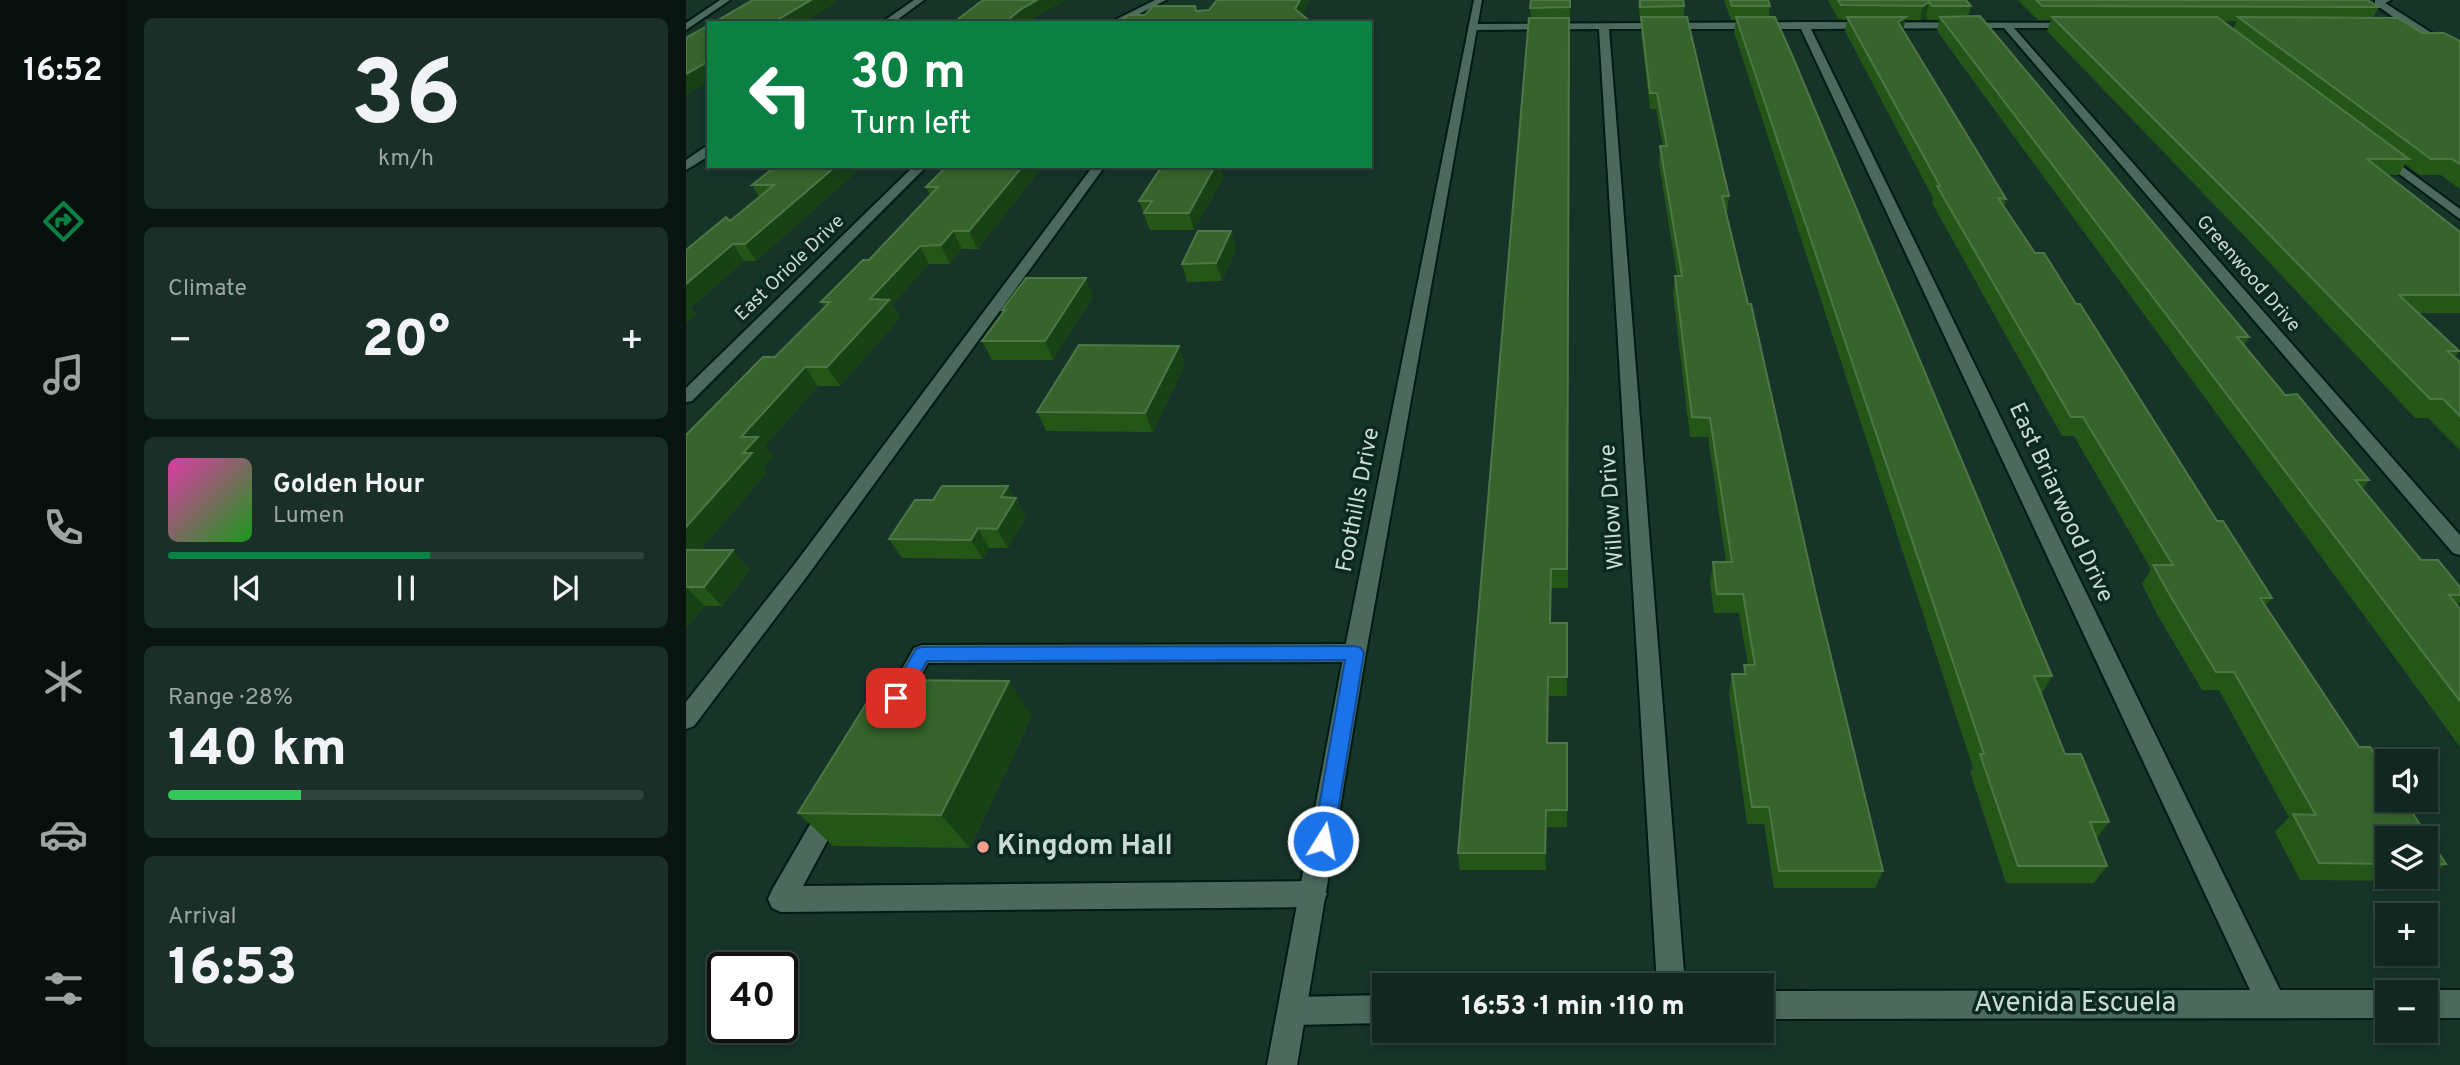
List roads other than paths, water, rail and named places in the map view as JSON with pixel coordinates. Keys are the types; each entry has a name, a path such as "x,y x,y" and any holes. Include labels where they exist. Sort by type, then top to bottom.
{"street":[{"path":"686,27 726,0"},
{"path":"889,21 920,0"},
{"path":"1118,21 1162,0"},
{"name":"Foothills Drive","path":"1282,1065 1355,653 1478,0"},
{"path":"2387,0 2378,2 2460,55"},
{"name":"East Briarwood Drive","path":"1804,24 2271,1003"},
{"name":"Greenwood Drive","path":"2006,24 2460,548"},
{"path":"1473,27 2089,25"},
{"name":"Willow Drive","path":"1604,26 1670,973"},
{"path":"2399,27 2413,27"},
{"path":"2374,149 2460,215"},
{"path":"686,166 707,151"},
{"name":"East Oriole Drive","path":"686,397 918,168"},
{"path":"686,719 801,570 1098,168"},
{"path":"881,724 922,654 1355,653"},
{"path":"841,794 781,899 1314,894"},
{"name":"Avenida Escuela","path":"1774,1005 2375,1004"},
{"path":"2438,1004 2460,1004"},
{"path":"1293,1010 1372,1009"}],"place":[{"name":"Kingdom Hall","path":"983,847"}]}
